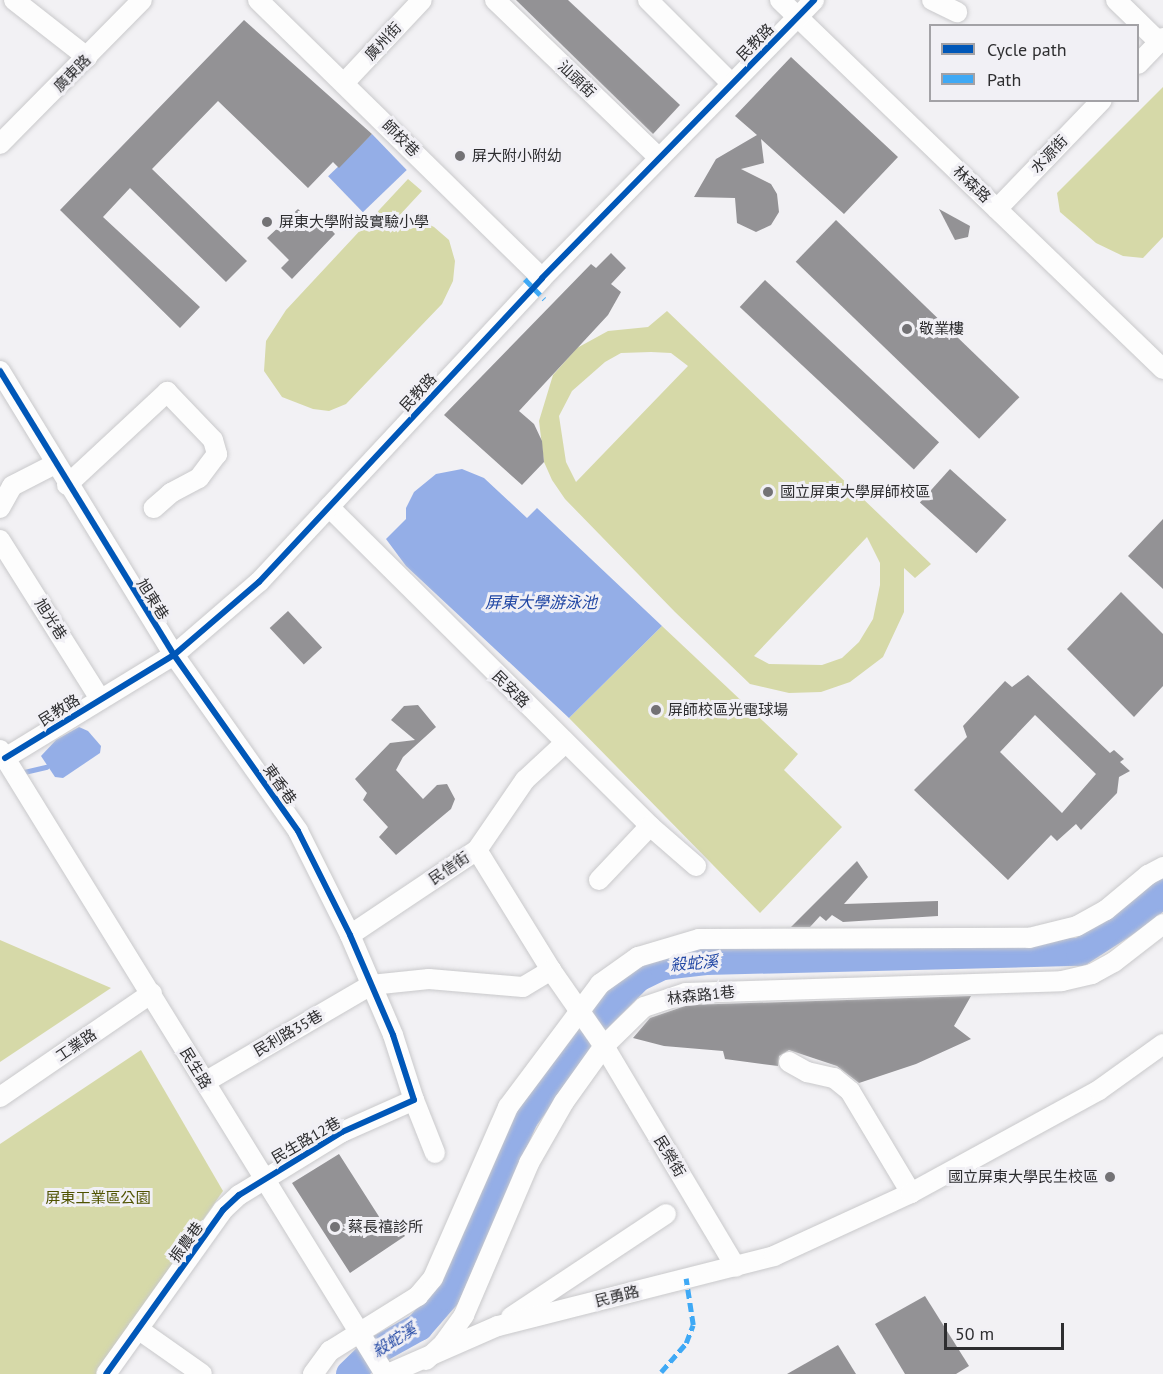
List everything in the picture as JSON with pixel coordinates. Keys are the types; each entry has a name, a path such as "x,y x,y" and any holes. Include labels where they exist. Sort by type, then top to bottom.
{"street":[{"path":"14,0 87,57"},
{"name":"廣東路","path":"0,144 142,0"},
{"name":"師校巷","path":"258,0 345,82 542,278"},
{"name":"廣州街","path":"345,82 422,0"},
{"name":"汕頭街","path":"495,0 659,158"},
{"path":"648,0 731,83"},
{"name":"林森路","path":"780,0 1163,369"},
{"name":"民教路","path":"3,754 174,655 259,582 542,278 814,0"},
{"path":"932,0 957,12"},
{"path":"1116,0 1161,40 1139,62"},
{"name":"水源街","path":"997,208 1100,102"},
{"name":"旭東巷","path":"0,371 67,485 174,655"},
{"path":"67,485 166,392 213,440 218,454 199,478 171,493 154,508"},
{"path":"0,508 12,486 55,464"},
{"name":"民安路","path":"329,507 565,743 650,826 696,866"},
{"name":"旭光巷","path":"0,540 100,699"},
{"name":"東香巷","path":"174,655 298,831 350,935"},
{"name":"民信街","path":"350,935 477,850 525,780 565,743"},
{"name":"民生路","path":"3,754 386,1374"},
{"path":"599,880 650,826"},
{"path":"477,850 551,970 579,1009"},
{"path":"313,1374 330,1351 358,1331 418,1296 434,1278 503,1116 537,1063 600,984 638,957 699,939 787,941 1029,938 1077,926 1106,910 1148,875 1163,867"},
{"name":"林森路1巷","path":"426,1359 444,1343 464,1315 529,1163 579,1078 604,1046 644,1007 686,993 1062,981 1092,974 1114,962 1163,924"},
{"path":"350,935 435,1153"},
{"path":"371,985 429,979 523,987 551,970"},
{"name":"民利路35巷","path":"205,1082 371,985"},
{"name":"工業路","path":"0,1097 152,993"},
{"name":"民榮街","path":"579,1009 604,1046 736,1267"},
{"path":"736,1267 774,1256 911,1193 1099,1090 1163,1044"},
{"path":"789,1062 807,1072 834,1078 850,1091 911,1193"},
{"name":"民生路12巷","path":"264,1179 342,1132 414,1100"},
{"name":"振農巷","path":"106,1374 223,1210 264,1179"},
{"name":"民勇路","path":"386,1374 426,1359 498,1326 666,1214"},
{"name":"民勇路","path":"498,1326 736,1267"},
{"path":"138,1329 202,1374"}],"green space":[{"path":"1163,87 1163,237 1143,258 1123,256 1096,243 1060,212 1057,193"},
{"path":"408,179 422,191 397,218 416,218 434,227 449,240 455,261 453,281 442,304 346,404 329,411 313,409 282,397 264,371 266,341 286,310"},
{"path":"667,311 931,564 915,578 904,568 904,612 883,657 850,682 821,692 789,693 750,684 675,612 565,499 552,480 544,462 539,421 553,375 577,348 608,331 648,327","holes":["621,353 671,353 688,366 576,482 566,462 559,416 572,391 605,362","867,537 880,563 880,585 873,619 859,642 842,658 822,665 769,664 754,656"]},
{"path":"662,626 798,754 784,770 842,827 760,913 569,718"},
{"path":"0,940 111,988 0,1062"},
{"name":"屏東工業區公園","path":"141,1050 223,1191 96,1374 0,1374 0,1144"}],"water":[{"path":"372,134 407,170 363,212 328,176"},
{"name":"屏東大學游泳池","path":"462,469 484,478 527,518 537,508 662,626 569,718 406,566 386,539 406,519 406,508 414,492 436,474"},
{"path":"79,727 88,731 101,746 100,753 63,778 55,777 41,756 56,740"}],"building":[{"path":"516,0 568,0 680,105 653,134"},
{"path":"244,20 372,134 339,168 333,162 308,188 218,101 152,169 247,261 226,282 130,188 103,217 200,307 180,328 60,210"},
{"path":"791,57 898,157 844,214 761,139 764,163 741,169 771,184 777,194 779,212 771,225 756,232 737,223 735,198 694,197 716,159 757,135 735,116"},
{"path":"298,209 320,230 325,223 335,234 292,279 281,268 289,260 267,238"},
{"path":"939,209 970,226 968,237 955,240"},
{"name":"敬業樓","path":"836,220 1019,397 979,439 796,262"},
{"path":"611,253 626,268 611,284 621,292 608,315 519,411 534,424 542,441 544,462 522,485 444,415 591,264 596,268"},
{"path":"765,280 939,442 914,469 740,307"},
{"path":"950,469 1006,520 976,553 920,502"},
{"path":"1163,519 1163,589 1128,556"},
{"path":"1121,592 1163,634 1163,686 1134,717 1067,649"},
{"path":"288,611 322,648 304,665 270,628"},
{"path":"1028,675 1110,753 1114,750 1124,759 1120,762 1130,771 1119,777 1117,793 1081,830 1076,824 1057,841 1051,835 1008,880 914,790 967,737 963,726 1005,681 1012,687","holes":["1035,715 1096,774 1062,813 1000,752"]},
{"path":"418,705 436,727 403,757 396,770 423,799 437,785 447,784 455,799 451,809 396,855 379,837 388,827 363,800 367,793 355,779 390,743 415,740 391,720 404,706"},
{"path":"857,861 868,877 844,904 938,901 938,916 843,922 832,915 826,921 820,916 810,927 791,927"},
{"path":"971,996 954,1026 971,1039 916,1064 859,1083 837,1066 789,1050 779,1056 778,1066 725,1059 723,1051 664,1046 633,1038 650,1018 688,1005"},
{"path":"339,1154 385,1226 394,1221 405,1236 350,1273 292,1183"},
{"path":"925,1296 969,1366 956,1374 905,1374 875,1324"},
{"path":"838,1345 856,1374 787,1374"}],"waterway":[{"path":"20,773 46,767"},
{"name":"殺蛇溪","path":"350,1374 372,1353 419,1327 446,1296 524,1119 593,1023 638,978 663,966 706,961 1080,952 1139,914 1163,893"}],"marked path":[{"path":"525,279 544,299"},
{"path":"661,1372 686,1343 693,1325 686,1279"}],"cycle path":[{"path":"5,758 174,655 259,582 542,278 814,0"},
{"path":"0,371 174,655 298,831 350,935 393,1035 414,1100 342,1132 239,1195 223,1210 106,1374"}],"place":[{"name":"屏大附小附幼","path":"460,156"},
{"name":"屏東大學附設實驗小學","path":"267,222"},
{"name":"敬業樓","path":"907,329"},
{"name":"國立屏東大學屏師校區","path":"768,492"},
{"name":"屏師校區光電球場","path":"656,710"},
{"name":"國立屏東大學民生校區","path":"1110,1177"},
{"name":"蔡長禧診所","path":"335,1227"}]}
